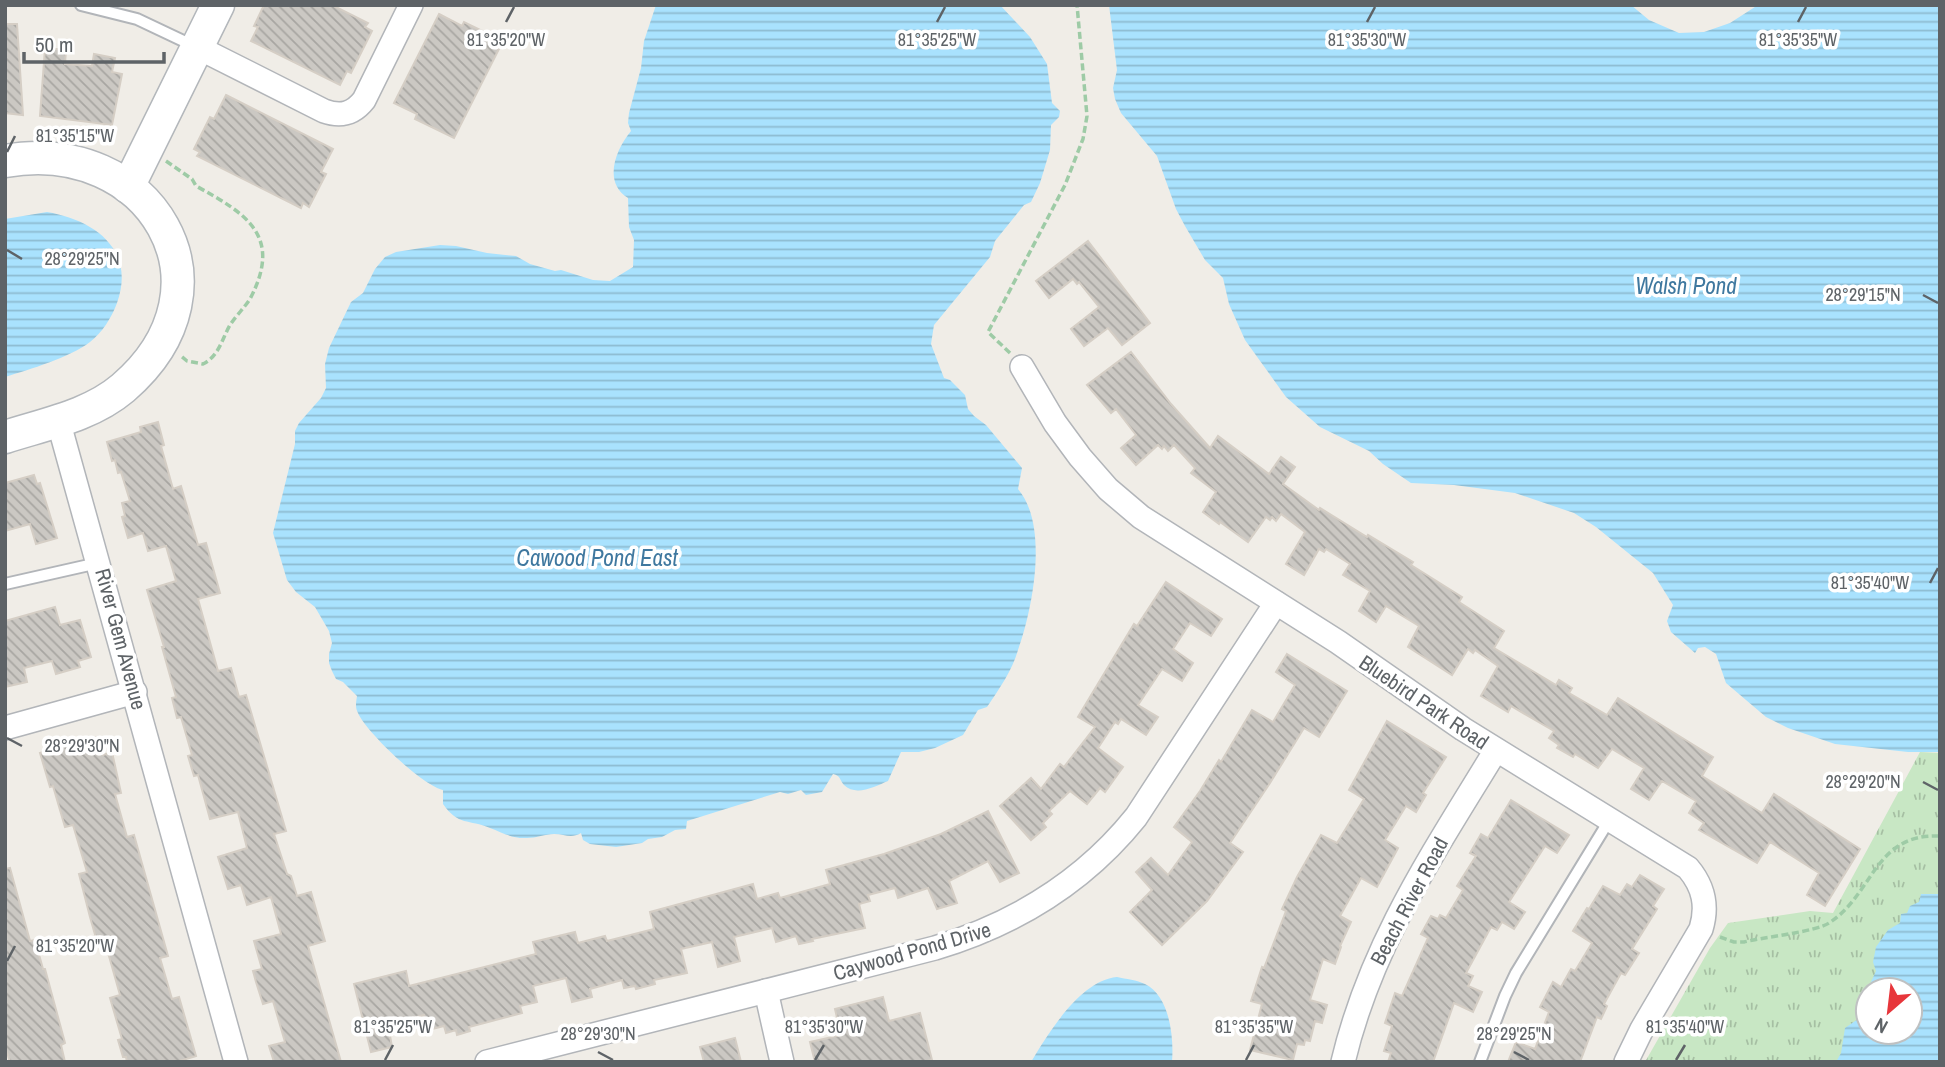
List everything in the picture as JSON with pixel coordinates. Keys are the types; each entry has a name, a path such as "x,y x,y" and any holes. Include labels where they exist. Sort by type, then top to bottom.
{"street":[{"path":"128,187 218,5"},
{"path":"197,47 324,111 344,114 356,109 364,100 411,5"},
{"path":"5,161 42,158 78,163 105,173 128,187 155,212 173,246 177,272 174,313 160,343 130,382 96,405 5,437"},
{"name":"Bluebird Park Road","path":"1022,367 1067,441 1093,473 1116,496 1157,529 1338,642 1420,702 1681,862 1695,875 1705,902 1701,929 1642,1029 1626,1062"},
{"name":"River Gem Avenue","path":"58,420 100,563 236,1062"},
{"name":"Caywood Pond Drive","path":"487,1062 511,1059 935,948 1009,921 1058,892 1101,856 1136,817 1276,603"},
{"path":"5,728 135,692"},
{"name":"Beach River Road","path":"1343,1062 1364,992 1387,936 1496,750"},
{"path":"766,992 782,1062"}],"lane":[{"path":"81,5 137,19 197,47"},
{"path":"5,584 100,563"},
{"path":"1480,1062 1510,984 1610,819"}],"path":[{"path":"1022,367 988,332 1065,185 1083,139 1087,116 1077,5"},
{"path":"164,160 192,179 196,187 247,218 262,244 262,262 255,288 229,326 215,355 203,364 179,355"},
{"path":"1701,929 1739,942 1819,928 1841,914 1893,848 1911,839 1940,836"}],"green space":[{"path":"1920,752 1940,753 1940,1062 1645,1062 1710,948 1728,923 1810,911 1833,913"}],"water":[{"name":"Cawood Pond East","path":"656,5 1000,5 1030,37 1047,64 1052,103 1060,111 1059,117 1051,125 1050,150 1040,183 1031,202 1024,205 995,241 990,257 934,325 931,344 944,378 950,380 965,395 968,409 986,425 1022,468 1018,489 1028,505 1036,545 1033,590 1015,658 1005,680 987,707 978,710 963,735 935,748 919,752 901,752 888,781 866,789 854,790 833,774 822,792 806,795 801,790 788,794 780,792 687,821 686,829 675,830 642,843 616,847 590,844 583,840 581,833 571,836 554,834 517,838 454,816 443,804 443,790 409,769 363,722 357,711 357,696 336,679 329,663 332,643 329,631 315,607 296,592 287,580 273,533 295,444 295,431 326,388 325,364 329,348 351,302 363,293 375,269 385,257 396,252 440,245 456,246 516,256 530,264 555,271 610,281 633,267 634,240 629,227 628,198 620,192 616,184 614,166 620,147 631,131 629,113 641,68 644,41"},
{"name":"Walsh Pond","path":"1109,5 1631,5 1649,20 1679,33 1704,32 1730,23 1758,5 1940,5 1940,752 1908,752 1835,744 1788,728 1766,717 1726,683 1716,654 1705,647 1698,648 1695,653 1671,632 1667,621 1673,605 1653,573 1596,527 1574,513 1515,493 1454,485 1411,483 1369,451 1320,427 1286,397 1245,340 1229,304 1223,278 1205,260 1185,226 1157,156 1121,113 1113,88 1117,70"},
{"path":"47,212 81,222 107,241 116,253 121,268 117,303 102,329 81,348 5,377 5,219"},
{"path":"1921,894 1940,894 1940,1062 1836,1062 1841,1053 1845,1028 1854,1022 1854,1046 1924,1046 1924,976 1874,976 1876,947 1888,930 1900,923 1901,914 1907,913 1910,906 1919,902"},
{"path":"1117,977 1145,984 1160,998 1169,1018 1172,1062 1031,1062 1047,1036 1079,997 1104,980"}],"building":[{"path":"264,5 332,5 368,23 365,27 372,31 351,73 347,71 340,85 251,41 258,27 254,26"},
{"path":"439,14 462,26 464,22 503,41 454,138 415,119 417,114 394,103"},
{"path":"5,24 17,24 23,115 5,113"},
{"path":"45,48 66,50 65,64 92,66 94,54 115,58 112,72 122,74 112,125 40,116"},
{"path":"226,95 333,149 321,172 326,174 309,207 303,203 301,208 197,156 200,152 194,149 210,117 214,119"},
{"path":"1088,241 1150,323 1122,345 1108,328 1084,346 1071,329 1099,307 1079,282 1077,284 1073,279 1049,298 1036,281"},
{"path":"1131,352 1171,404 1210,448 1218,436 1269,474 1281,457 1295,467 1283,484 1319,510 1320,508 1413,562 1411,565 1462,597 1459,602 1504,631 1494,648 1556,685 1559,680 1572,688 1569,693 1607,715 1618,698 1713,757 1702,776 1762,813 1774,794 1860,849 1825,906 1807,895 1819,873 1770,842 1757,863 1699,830 1704,823 1689,813 1696,801 1662,781 1649,800 1631,789 1644,768 1612,749 1598,768 1575,754 1573,757 1557,748 1559,745 1549,738 1554,731 1511,706 1508,712 1481,696 1498,666 1475,650 1473,653 1468,649 1452,675 1408,647 1419,626 1386,606 1376,622 1359,611 1370,591 1343,575 1350,564 1326,549 1324,552 1319,549 1304,575 1286,564 1305,532 1281,514 1276,521 1272,517 1270,520 1266,517 1248,542 1220,522 1219,524 1203,512 1216,492 1191,473 1195,468 1174,445 1168,451 1164,446 1162,449 1158,445 1136,465 1121,448 1136,435 1116,409 1111,413 1087,385"},
{"path":"158,422 164,445 161,446 173,489 181,486 198,545 206,543 220,593 198,599 218,671 231,668 239,697 246,695 286,831 274,834 287,874 291,876 297,896 311,892 325,941 308,946 341,1062 274,1062 269,1046 285,1042 273,1001 263,1004 256,982 253,971 262,969 254,941 281,934 271,897 247,905 241,885 228,889 218,857 247,848 238,812 210,819 198,775 194,776 188,756 192,755 181,717 177,718 172,698 176,697 147,590 176,581 166,546 148,551 143,533 128,538 122,517 125,516 122,503 130,501 121,472 118,473 115,460 112,461 107,442 141,432 140,427"},
{"path":"34,475 37,484 40,483 57,538 36,544 30,524 5,531 5,483"},
{"path":"1166,582 1222,619 1211,636 1190,623 1173,649 1193,663 1182,681 1162,669 1138,705 1158,717 1146,735 1121,719 1118,724 1115,722 1098,748 1123,767 1105,792 1100,788 1087,804 1070,791 1049,811 1052,814 1043,823 1046,827 1031,840 1000,806 1031,778 1041,789 1060,764 1064,767 1095,727 1078,717 1134,624 1137,626"},
{"path":"55,607 60,625 80,620 91,657 78,661 80,667 56,674 52,661 24,668 27,682 5,687 5,621"},
{"path":"1287,654 1347,691 1319,737 1304,728 1230,843 1243,852 1207,901 1162,945 1130,912 1152,890 1136,872 1151,858 1168,875 1192,842 1174,827 1219,760 1221,762 1252,710 1273,722 1295,685 1276,672"},
{"path":"1387,721 1446,757 1423,793 1426,795 1416,812 1406,806 1385,840 1398,848 1377,887 1361,878 1340,916 1351,922 1335,964 1323,959 1310,1000 1327,1005 1322,1023 1315,1021 1310,1041 1305,1040 1304,1045 1297,1044 1293,1060 1250,1050 1262,1004 1251,1001 1286,911 1282,909 1321,835 1337,843 1364,799 1349,790"},
{"path":"98,737 103,755 112,752 121,793 115,794 127,837 134,835 168,956 160,958 172,999 179,997 196,1056 176,1062 127,1062 126,1057 123,1057 118,1040 122,1039 110,998 120,995 107,949 101,937 96,938 90,917 79,874 87,872 73,825 65,827 40,753"},
{"path":"1511,800 1569,835 1557,853 1545,846 1509,902 1525,912 1514,929 1502,922 1497,930 1491,927 1466,973 1473,976 1468,986 1482,992 1473,1012 1454,1003 1433,1062 1388,1062 1391,1053 1384,1051 1392,1026 1385,1023 1395,993 1402,996 1428,938 1421,934 1431,916 1438,919 1440,915 1446,918 1463,890 1457,886 1476,856 1470,853 1481,834 1488,838"},
{"path":"988,811 1019,873 1000,882 988,861 949,881 957,903 937,909 928,888 898,898 895,888 868,895 870,901 859,904 865,928 799,944 796,936 776,942 772,928 734,937 740,961 718,967 712,942 681,949 687,973 654,980 655,984 636,989 635,986 624,988 622,980 590,989 592,997 572,1002 566,978 533,986 537,1002 520,1006 522,1013 469,1027 470,1031 457,1035 456,1030 446,1033 444,1026 428,1030 424,1015 388,1024 392,1047 371,1052 354,984 406,971 409,986 536,954 533,942 575,932 578,943 605,936 607,941 654,929 650,912 753,884 757,899 778,893 780,898 830,884 826,870 941,834"},
{"path":"10,868 30,941 35,940 45,969 65,1043 61,1045 65,1062 10,1062 5,1046 5,869"},
{"path":"1640,875 1664,889 1653,906 1657,909 1632,949 1639,953 1625,975 1621,973 1604,1004 1607,1006 1601,1019 1597,1017 1580,1062 1508,1062 1516,1042 1535,1049 1549,1012 1540,1007 1553,982 1561,987 1571,969 1575,971 1592,943 1573,931 1587,908 1589,909 1603,886 1620,895 1627,884 1632,887"},
{"path":"883,997 889,1021 920,1013 932,1060 815,1062 810,1042 841,1035 835,1009"},
{"path":"735,1038 741,1062 704,1062 700,1047"}]}
